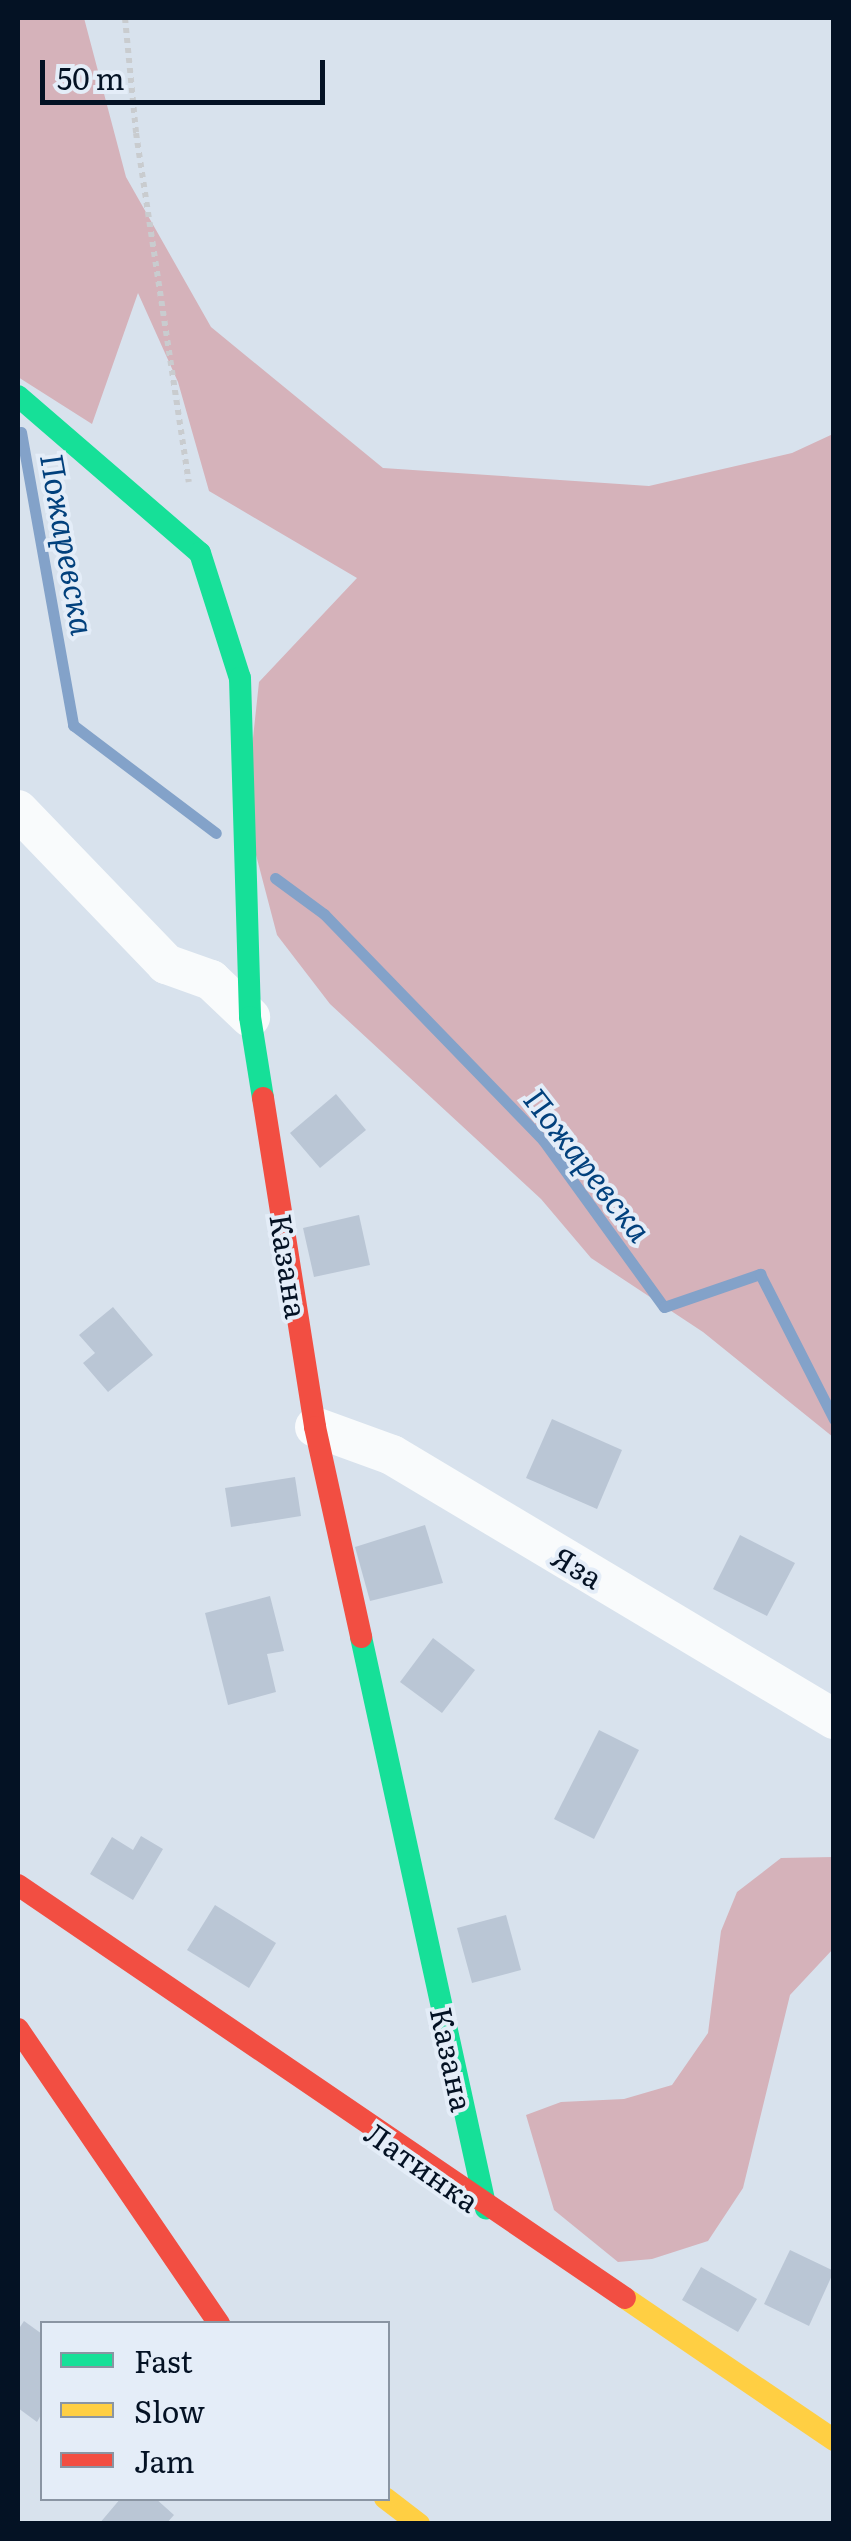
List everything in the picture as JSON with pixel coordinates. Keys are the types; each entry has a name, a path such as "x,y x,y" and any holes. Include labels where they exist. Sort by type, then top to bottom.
{"street":[{"path":"18,396 200,553"},
{"name":"Казана","path":"200,553 240,678 250,1017 315,1427 486,2210"},
{"path":"18,810 166,964 211,980 250,1017"},
{"name":"Яза","path":"315,1427 392,1454 834,1719"},
{"name":"Латинка","path":"18,1885 486,2210 834,2440"},
{"path":"18,2029 217,2321"},
{"path":"389,2501 420,2524"}],"path":[{"path":"125,18 136,134 200,553"}],"shaded area":[{"path":"18,18 84,18 126,177 211,327 383,468 649,486 792,453 833,434 833,1437 703,1332 591,1258 541,1199 330,1004 277,935 245,813 259,682 357,578 209,491 178,382 138,293 92,424 18,377"},
{"path":"833,1857 833,1949 790,1995 743,2188 708,2241 652,2259 618,2262 554,2210 526,2115 561,2102 624,2099 672,2085 708,2033 721,1931 737,1892 781,1858"}],"building":[{"path":"336,1094 366,1130 320,1168 290,1133"},
{"path":"359,1215 370,1265 314,1277 303,1228"},
{"path":"113,1307 153,1355 108,1392 83,1363 95,1353 79,1335"},
{"path":"552,1419 622,1450 597,1509 526,1478"},
{"path":"295,1477 301,1516 231,1527 225,1488"},
{"path":"425,1525 443,1583 370,1601 355,1547"},
{"path":"740,1535 795,1563 767,1616 713,1589"},
{"path":"270,1596 284,1651 267,1654 276,1692 228,1705 205,1613"},
{"path":"433,1638 475,1670 442,1713 400,1682"},
{"path":"599,1730 639,1750 594,1839 554,1819"},
{"path":"141,1836 163,1849 133,1900 90,1874 112,1837 133,1850"},
{"path":"215,1905 276,1943 249,1988 187,1950"},
{"path":"506,1915 521,1970 472,1983 457,1928"},
{"path":"790,2250 834,2271 809,2326 764,2304"},
{"path":"701,2267 757,2299 738,2332 682,2300"},
{"path":"24,2321 40,2333 37,2422 18,2408 18,2330"},
{"path":"118,2501 158,2501 174,2515 166,2524 99,2524"}],"waterway":[{"name":"Пожаревска","path":"21,432 73,725 216,833"},
{"name":"Пожаревска","path":"275,878 324,914 543,1140 664,1307 760,1274 834,1419"}],"traffic: fast":[{"path":"18,396 200,553 240,678 250,1017 263,1098"},
{"path":"361,1637 486,2209"}],"traffic: slow":[{"path":"625,2298 834,2440"},
{"path":"389,2501 419,2524"}],"traffic: jam":[{"path":"263,1098 315,1427 361,1637"},
{"path":"18,1885 625,2298"},
{"path":"18,2029 217,2321"}]}
